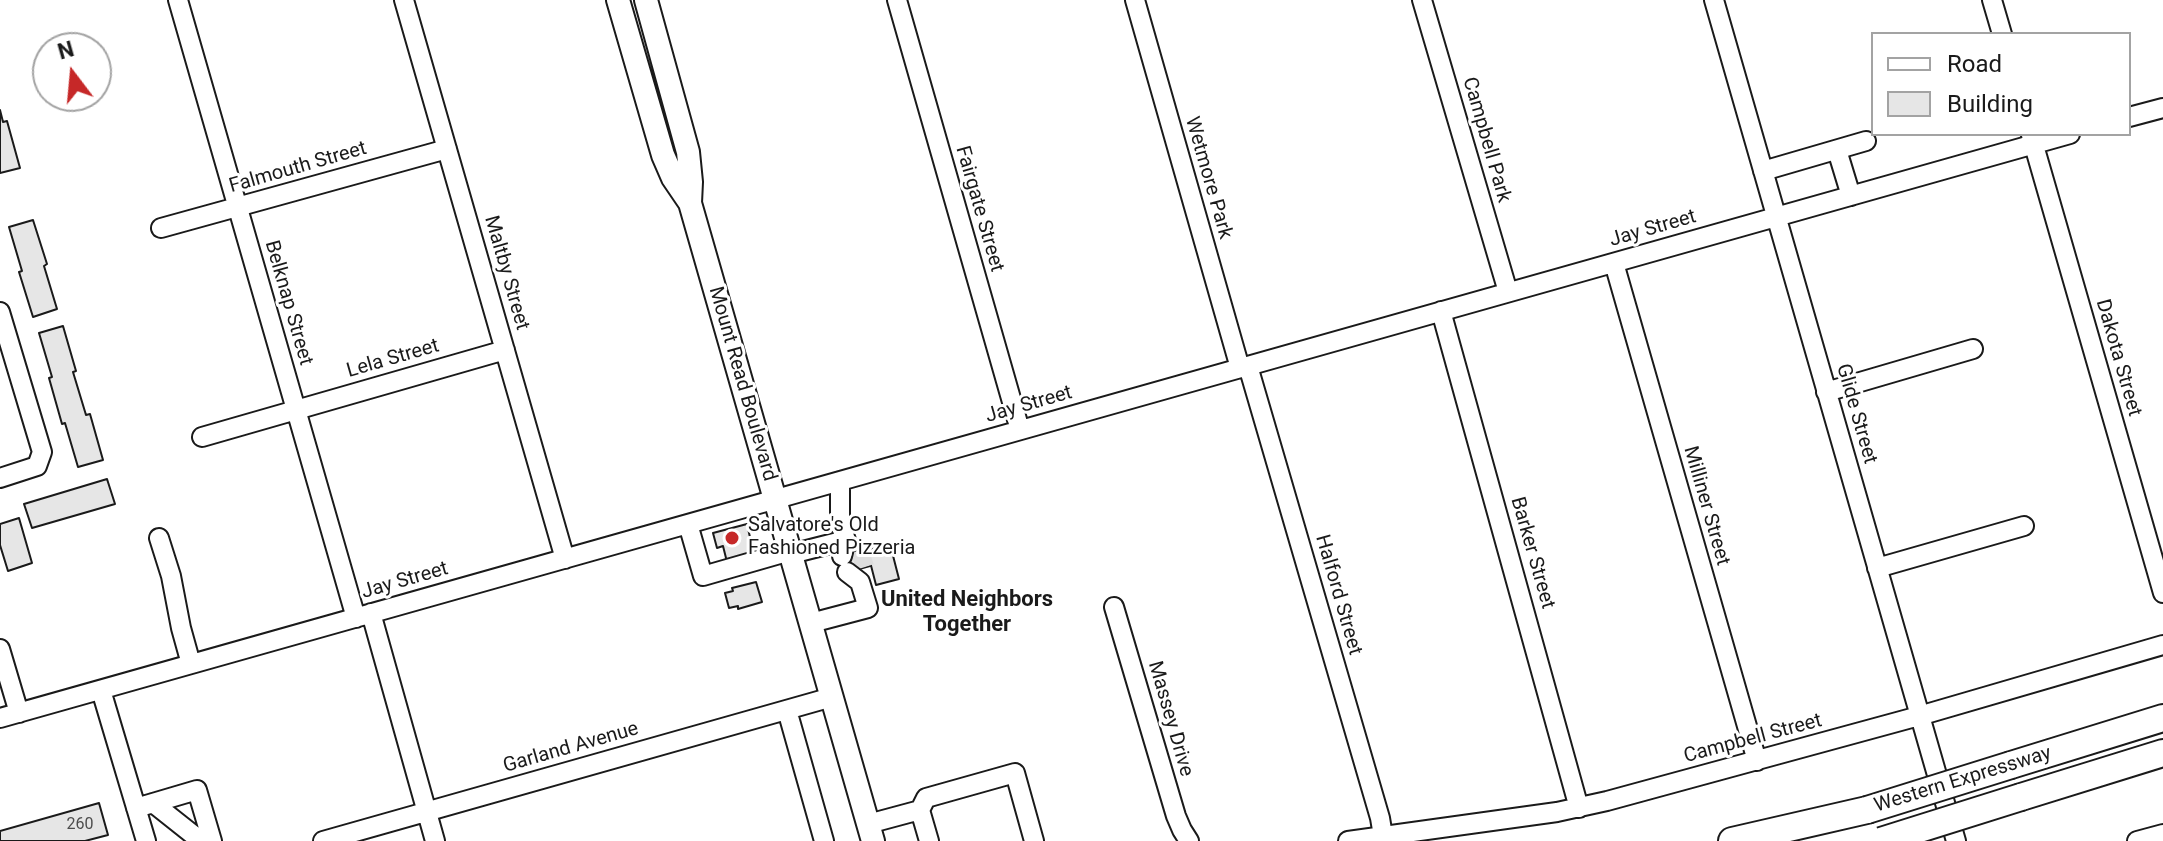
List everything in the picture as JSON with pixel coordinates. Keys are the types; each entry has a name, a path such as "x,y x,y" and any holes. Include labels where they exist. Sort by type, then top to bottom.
{"highway":[{"name":"Western Expressway","path":"1762,841 2163,718"},
{"name":"Western Expressway","path":"1881,841 2163,753"},
{"path":"1732,841 1867,810"}],"main road":[{"name":"Mount Read Boulevard","path":"618,0 663,155 673,178 690,203 871,833"},
{"name":"Mount Read Boulevard","path":"646,0 688,152 690,203"}],"street":[{"name":"Belknap Street","path":"178,0 296,410 435,841"},
{"name":"Maltby Street","path":"404,0 565,559"},
{"name":"Fairgate Street","path":"897,0 1020,430"},
{"name":"Wetmore Park","path":"1135,0 1244,367"},
{"name":"Campbell Park","path":"1422,0 1508,292"},
{"name":"Glide Street","path":"1714,0 1956,841"},
{"path":"1992,0 2001,32"},
{"path":"2131,116 2163,108"},
{"name":"Jay Street","path":"0,718 1851,196 2032,139 2055,136"},
{"name":"Dakota Street","path":"2032,139 2163,593"},
{"path":"1763,171 1866,141"},
{"name":"Falmouth Street","path":"161,228 447,149"},
{"path":"1837,150 1851,196"},
{"name":"Milliner Street","path":"1614,263 1757,761"},
{"name":"Barker Street","path":"1441,311 1579,808"},
{"path":"0,312 42,452 37,466 0,478"},
{"path":"1826,392 1973,349"},
{"name":"Lela Street","path":"202,437 505,350"},
{"name":"Halford Street","path":"1244,367 1383,836"},
{"path":"811,623 868,608 840,524 840,481"},
{"path":"688,524 703,576 791,553 853,561"},
{"path":"1877,568 2024,526"},
{"path":"159,538 191,664"},
{"name":"Massey Drive","path":"1114,607 1176,816 1189,841"},
{"name":"Campbell Street","path":"1348,841 1579,808 1919,716 2163,645"},
{"path":"0,649 19,713"},
{"path":"101,690 128,781 144,805 201,841"},
{"name":"Garland Avenue","path":"323,841 832,697"},
{"path":"787,710 824,841"},
{"path":"871,833 920,810 926,798 1015,773 1034,841"},
{"path":"144,805 197,790 212,841"},
{"path":"144,805 146,841"},
{"path":"920,810 929,841"},
{"path":"2137,841 2163,834"}],"building":[{"path":"0,110 3,122 7,121 20,168 0,173"},
{"path":"33,220 57,309 33,317 9,227"},
{"path":"63,326 76,371 73,372 86,415 90,414 103,460 78,467 65,423 62,424 39,333"},
{"path":"107,479 115,504 32,528 24,504"},
{"path":"19,518 32,563 8,571 0,545 0,524"},
{"name":"Salvatore's Old Fashioned Pizzeria","path":"747,524 754,555 727,562 723,546 717,548 713,533"},
{"path":"890,544 899,579 876,585 867,550"},
{"path":"865,548 870,566 841,574 836,556"},
{"path":"756,582 762,602 738,609 738,606 729,608 725,593"},
{"path":"99,803 108,835 85,841 0,841 0,831"}],"tunnel":[{"path":"860,551 865,567"}],"place":[{"name":"Salvatore's Old Fashioned Pizzeria","path":"732,538"}],"district":[{"name":"United Neighbors Together","path":"967,612"}]}
